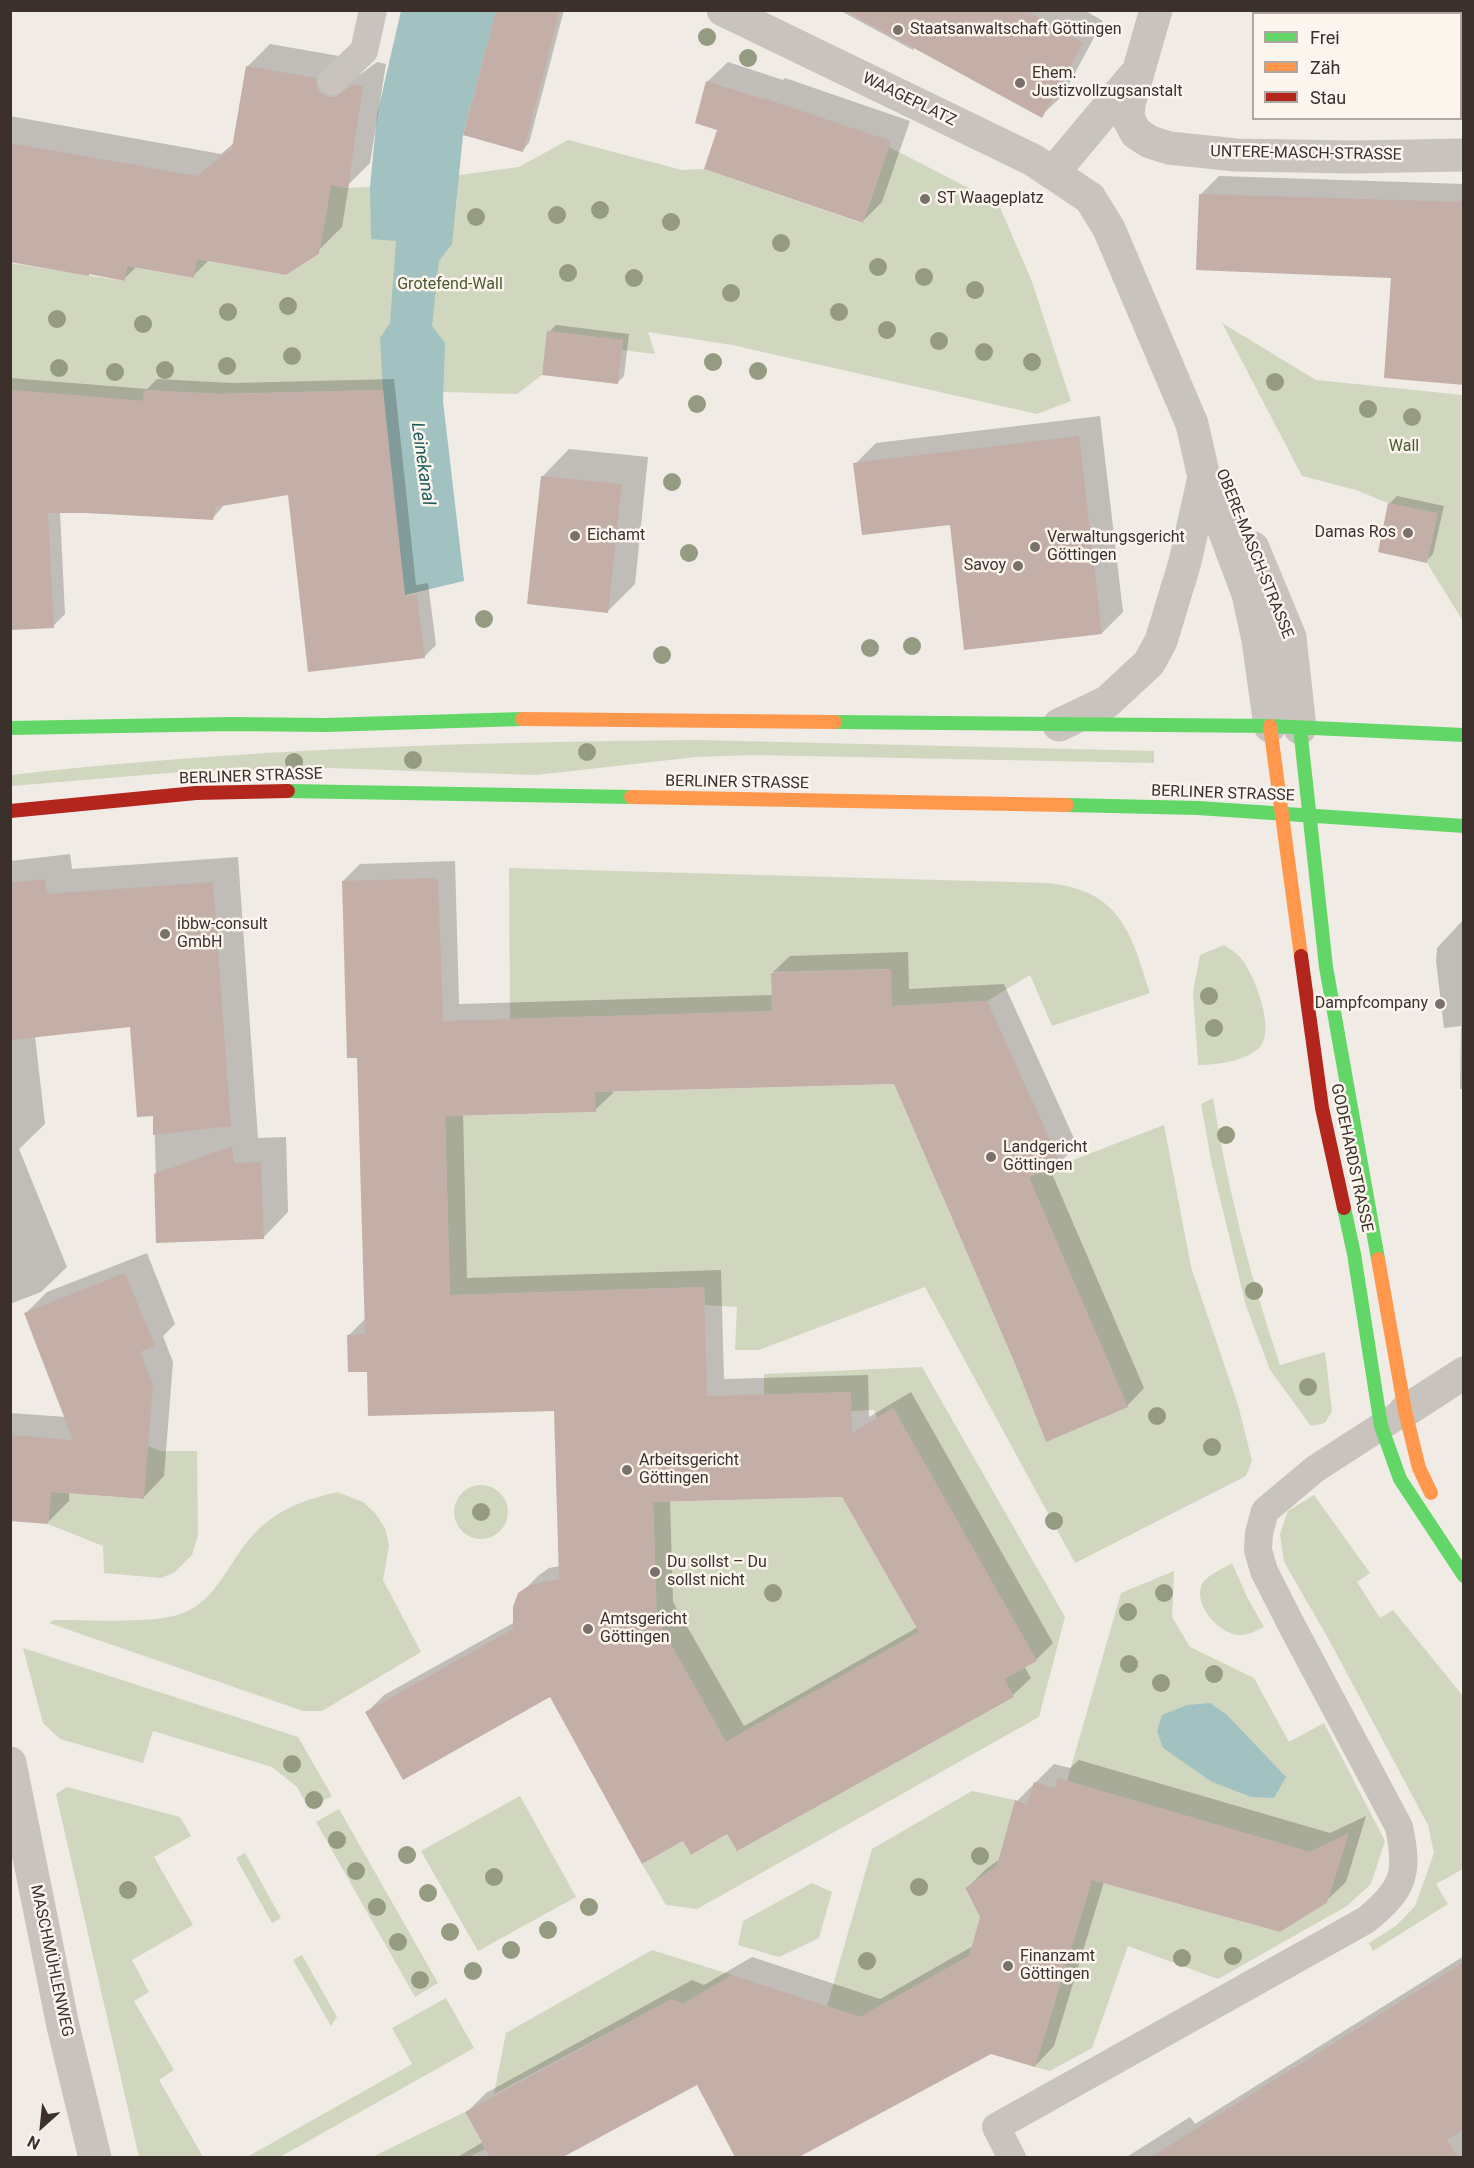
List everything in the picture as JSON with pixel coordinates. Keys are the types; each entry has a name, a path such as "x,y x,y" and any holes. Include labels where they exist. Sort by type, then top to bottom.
{"main road":[{"path":"10,728 231,724 326,725 443,720 587,718 1285,727 1464,735"},
{"name":"GODEHARDSTRASSE","path":"1285,727 1282,812 1322,1108 1393,1419 1435,1502"},
{"name":"GODEHARDSTRASSE","path":"1285,727 1309,814 1326,967 1401,1479 1464,1576"},
{"name":"BERLINER STRASSE","path":"10,811 196,793 309,791 986,803 1282,812 1464,826"},
{"path":"1444,1521 1464,1560"}],"street":[{"name":"WAAGEPLATZ","path":"723,10 1033,160 1090,198"},
{"path":"1053,173 1137,72 1156,10"},
{"name":"UNTERE-MASCH-STRASSE","path":"1137,72 1128,118 1136,133 1150,142 1169,148 1236,155 1352,157 1464,155"},
{"name":"OBERE-MASCH-STRASSE","path":"1090,198 1109,229 1192,424 1204,477 1248,594 1258,640 1285,727"},
{"name":"OBERE-MASCH-STRASSE","path":"1192,424 1214,454 1290,637 1285,727"},
{"name":"OBERE-MASCH-STRASSE","path":"1059,725 1107,702 1149,663 1161,641 1185,562 1204,477"},
{"path":"1393,1419 1464,1373"},
{"name":"MASCHMÜHLENWEG","path":"10,1763 63,2026 95,2157"}],"lane":[{"path":"332,81 364,51 373,10"},
{"path":"1012,2157 996,2127 1366,1920 1385,1905 1397,1890 1404,1870 1404,1852 1399,1827 1264,1572 1258,1550 1259,1533 1265,1511 1315,1469 1393,1419"}],"green space":[{"name":"Grotefend-Wall","path":"568,140 682,170 704,169 862,223 889,147 998,203 1031,279 1071,401 1037,414 732,345 648,332 655,354 622,350 623,340 548,331 542,375 517,394 372,390 220,394 145,390 143,401 11,390 10,263 124,281 127,266 193,278 197,259 286,275 319,254 331,185 347,188 370,187 519,167"},
{"name":"Wall","path":"1222,323 1316,380 1463,395 1463,621 1427,563 1437,513 1388,503 1356,490 1302,476"},
{"path":"698,740 1154,751 1154,763 754,755 696,757 536,775 330,768 181,772 11,786 11,775 268,753 440,745"},
{"path":"509,868 1064,885 1092,895 1106,904 1117,916 1133,944 1150,993 1052,1026 1030,975 987,1001 892,1006 890,969 771,972 772,1011 510,1019"},
{"path":"1224,945 1239,956 1251,975 1264,1015 1266,1028 1264,1039 1260,1047 1247,1056 1222,1063 1198,1065 1193,992 1200,955"},
{"path":"894,1084 1015,1364 1046,1442 1029,1177 1164,1125 1191,1267 1238,1405 1252,1461 1246,1476 1075,1563 925,1287 759,1350 735,1350 737,1307 705,1305 704,1287 450,1295 445,1116 595,1112 595,1092"},
{"path":"1213,1098 1225,1166 1241,1233 1280,1365 1325,1352 1332,1411 1325,1423 1311,1426 1270,1370 1246,1306 1212,1165 1201,1104"},
{"path":"922,1367 1065,1617 1039,1717 697,1909 666,1905 642,1864 683,1841 691,1855 727,1834 737,1850 1014,1697 1004,1679 1037,1661 893,1408 877,1418 874,1410 851,1411 851,1392 764,1395 764,1374"},
{"path":"148,1446 160,1451 197,1451 198,1535 192,1555 175,1572 161,1578 104,1573 103,1546 48,1524 51,1492 143,1499"},
{"path":"481,1485 491,1487 500,1493 506,1502 508,1512 506,1522 500,1531 491,1537 481,1539 471,1537 462,1531 456,1522 454,1512 456,1502 462,1493 471,1487"},
{"path":"337,1492 363,1502 375,1513 385,1528 389,1546 383,1580 421,1652 322,1711 303,1711 49,1623 54,1620 155,1619 183,1613 195,1607 214,1590 253,1535 272,1518 302,1502"},
{"path":"1314,1495 1370,1573 1357,1582 1380,1618 1393,1610 1463,1696 1463,1869 1436,1884 1448,1904 1373,1951 1369,1943 1397,1925 1415,1906 1434,1853 1428,1825 1328,1638 1284,1562 1280,1534 1288,1511"},
{"path":"842,1497 919,1632 726,1742 657,1620 653,1502"},
{"path":"1232,1563 1264,1627 1245,1635 1233,1634 1216,1624 1209,1616 1201,1598 1200,1589 1204,1581"},
{"path":"1174,1571 1172,1617 1190,1647 1254,1678 1289,1742 1324,1723 1385,1841 1371,1884 1347,1906 1218,1979 1128,1946 1092,2048 1050,2071 1035,2067 1092,1880 1280,1932 1327,1903 1340,1860 1330,1842 1310,1852 1067,1781 1121,1593"},
{"path":"23,1648 298,1737 332,1796 309,1809 297,1787 272,1767 153,1731 143,1763 60,1739 43,1723"},
{"path":"67,1787 180,1817 191,1836 154,1857 193,1925 132,1960 149,1992 134,2001 174,2070 159,2080 203,2157 139,2157 56,1794"},
{"path":"972,1791 1015,1800 992,1882 979,1878 965,1888 971,1901 984,1904 969,1956 860,2017 827,2006 872,1849"},
{"path":"520,1796 576,1897 478,1951 421,1851"},
{"path":"339,1809 438,1983 415,1997 316,1822"},
{"path":"245,1853 281,1918 272,1923 236,1858"},
{"path":"812,1883 832,1892 819,1938 779,1957 738,1945 743,1921"},
{"path":"652,1950 732,1975 683,2004 672,1999 494,2094 506,2033"},
{"path":"302,1955 337,2017 331,2026 293,1960"},
{"path":"446,1998 474,2048 280,2157 247,2157 412,2064 392,2028"},
{"path":"465,2112 485,2149 469,2157 372,2157"}],"water":[{"name":"Leinekanal","path":"401,11 496,11 463,135 452,244 439,261 432,326 445,343 443,401 464,581 405,595 391,483 380,338 390,323 396,241 371,239 370,187 377,115"},
{"path":"1210,1703 1227,1715 1286,1777 1274,1798 1251,1797 1212,1782 1163,1748 1157,1731 1162,1715 1187,1705"}],"building":[{"path":"496,10 560,10 523,152 463,135"},
{"name":"Ehem. Justizvollzugsanstalt","path":"844,10 1025,10 1083,43 1042,118"},
{"path":"246,66 316,78 316,85 320,92 328,97 336,97 352,85 363,86 348,188 331,185 319,254 286,275 197,259 194,278 127,266 125,281 10,262 10,143 197,176 232,148"},
{"path":"706,81 891,141 863,223 704,169 717,130 695,123"},
{"path":"1199,194 1464,202 1464,385 1384,378 1391,278 1196,270"},
{"path":"547,331 623,340 618,384 542,375"},
{"path":"10,390 143,401 144,390 220,394 383,390 405,596 417,594 425,658 308,672 288,495 216,507 213,520 48,513 54,628 10,630"},
{"name":"Verwaltungsgericht Göttingen","path":"1079,436 1102,634 964,650 950,525 862,535 853,463"},
{"name":"Eichamt","path":"541,476 622,484 608,613 527,604"},
{"path":"1388,503 1438,513 1427,563 1378,552"},
{"path":"438,878 443,1021 772,1011 771,973 891,969 892,1006 987,1001 1061,1164 1029,1177 1128,1407 1046,1442 1015,1364 894,1084 595,1092 596,1112 445,1116 450,1295 704,1287 707,1396 851,1392 852,1433 893,1408 1037,1661 1004,1679 1014,1697 737,1851 727,1834 691,1855 683,1841 642,1864 550,1697 403,1780 365,1712 513,1629 513,1607 518,1593 530,1585 559,1579 554,1411 368,1416 367,1372 348,1372 347,1335 365,1334 357,1058 347,1058 342,881","holes":["842,1497 919,1632 726,1742 657,1620 653,1502"]},
{"path":"45,879 47,894 213,882 231,1126 153,1135 153,1116 137,1117 130,1027 10,1040 10,883"},
{"path":"232,1146 234,1163 261,1162 264,1239 156,1243 154,1174"},
{"path":"125,1273 155,1346 140,1352 153,1384 144,1499 51,1492 48,1524 10,1521 10,1435 73,1440 24,1313"},
{"name":"Finanzamt Göttingen","path":"1058,1778 1310,1852 1349,1833 1327,1903 1280,1932 1092,1880 1035,2067 991,2054 799,2157 735,2157 697,2085 563,2157 490,2157 465,2112 672,1999 683,2004 732,1975 860,2017 969,1956 980,1917 965,1888 997,1865 1015,1800 1027,1805 1034,1782 1055,1788"},
{"path":"1464,1962 1464,2130 1447,2140 1458,2157 1151,2157"}],"traffic: fast":[{"path":"10,728 231,724 326,725 522,719"},
{"path":"835,722 1270,726 1464,735"},
{"path":"1300,728 1326,967 1378,1259"},
{"path":"288,791 631,797"},
{"path":"1067,805 1198,808 1464,826"},
{"path":"1344,1208 1354,1254 1381,1426 1400,1479 1464,1576"}],"traffic: slow":[{"path":"522,719 835,722"},
{"path":"1270,726 1301,956"},
{"path":"631,797 1067,805"},
{"path":"1378,1259 1405,1411 1419,1468 1431,1493"}],"traffic: jam":[{"path":"10,811 196,793 288,791"},
{"path":"1301,956 1322,1108 1344,1208"}],"place":[{"name":"Staatsanwaltschaft Göttingen","path":"898,30"},
{"name":"Ehem. Justizvollzugsanstalt","path":"1020,83"},
{"name":"ST Waageplatz","path":"925,199"},
{"name":"Damas Ros","path":"1408,533"},
{"name":"Eichamt","path":"575,536"},
{"name":"Verwaltungsgericht Göttingen","path":"1035,547"},
{"name":"Savoy","path":"1018,566"},
{"name":"ibbw-consult GmbH","path":"165,934"},
{"name":"Dampfcompany","path":"1440,1004"},
{"name":"Landgericht Göttingen","path":"991,1157"},
{"name":"Arbeitsgericht Göttingen","path":"627,1470"},
{"name":"Du sollst – Du sollst nicht","path":"655,1572"},
{"name":"Amtsgericht Göttingen","path":"588,1629"},
{"name":"Finanzamt Göttingen","path":"1008,1966"}]}
